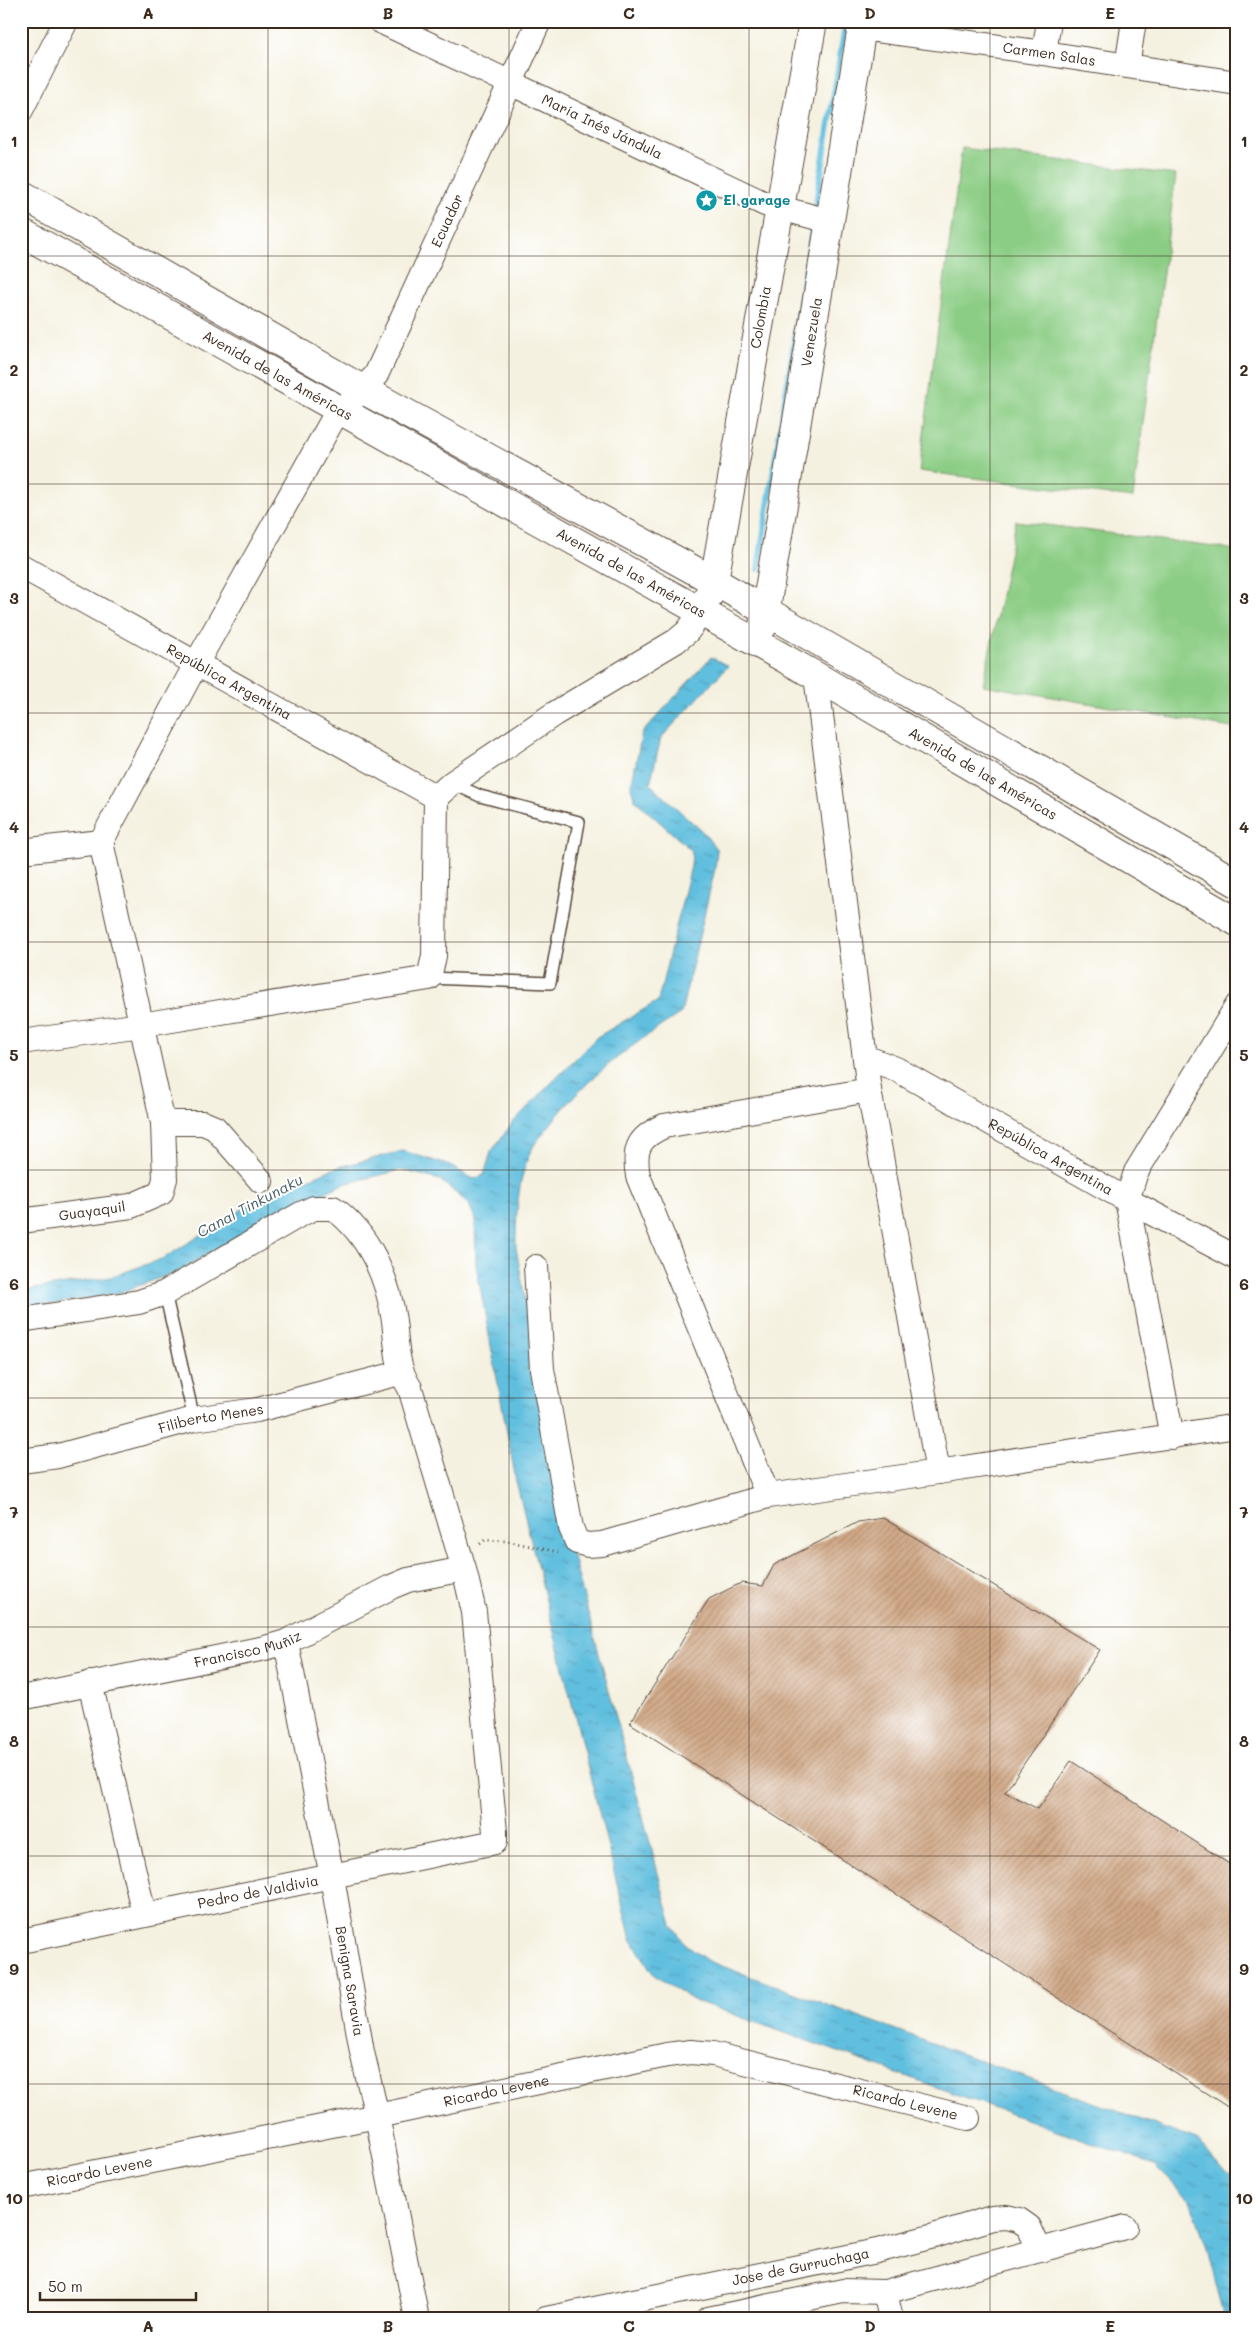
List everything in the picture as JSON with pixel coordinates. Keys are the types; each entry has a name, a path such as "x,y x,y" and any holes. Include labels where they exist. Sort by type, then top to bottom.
{"main road":[{"name":"Colombia","path":"702,612 714,581 813,21"},
{"name":"Venezuela","path":"761,645 765,610 862,25"},
{"name":"Avenida de las Américas","path":"21,194 362,390 714,581 1237,883"},
{"name":"Avenida de las Américas","path":"21,232 816,676 1237,922"}],"street":[{"path":"21,110 66,21"},
{"name":"María Inés Jándula","path":"380,21 765,204 781,210 829,221"},
{"name":"Ecuador","path":"101,842 196,664 332,421 376,375 539,21"},
{"path":"1044,53 1049,21"},
{"path":"1127,66 1134,21"},
{"name":"Carmen Salas","path":"862,25 918,28 1044,53 1237,83"},
{"name":"República Argentina","path":"21,566 196,664 443,790"},
{"path":"21,1042 140,1025 429,978 434,956 443,790 554,714 676,641 687,632 702,612"},
{"path":"816,676 869,1090 938,1472"},
{"path":"21,851 101,842 163,1123 203,1123 214,1128 261,1181"},
{"path":"1172,1437 1127,1200 1136,1172 1237,1006"},
{"name":"República Argentina","path":"866,1057 896,1069 1127,1200 1237,1258"},
{"path":"768,1496 638,1176 635,1163 637,1146 651,1132 664,1126 869,1090"},
{"name":"Guayaquil","path":"21,1221 131,1206 161,1193 165,1179 163,1123"},
{"path":"21,1320 139,1302 165,1293 300,1214 314,1208 333,1208 358,1231 370,1248 388,1292 400,1373 410,1388 464,1569"},
{"path":"536,1267 542,1369 571,1528 577,1542 588,1545 602,1544 768,1496 1237,1426"},
{"name":"Filiberto Menes","path":"21,1461 58,1456 194,1419 256,1410 400,1373"},
{"name":"Francisco Muñiz","path":"21,1698 265,1648 286,1642 408,1580 464,1569"},
{"name":"Pedro de Valdivia","path":"21,1941 494,1842 474,1612 464,1569"},
{"name":"Benigna Saravia","path":"286,1642 332,1877 362,2052 377,2116 418,2319"},
{"path":"90,1683 144,1914"},
{"name":"Ricardo Levene","path":"21,2187 377,2116 667,2055 691,2052 712,2054 968,2118"},
{"name":"Jose de Gurruchaga","path":"546,2319 877,2251 992,2218 1006,2217 1019,2220 1029,2227 1039,2249"},
{"path":"708,2319 843,2291 886,2292 1125,2227"},
{"path":"886,2292 891,2319"}],"lane":[{"path":"429,978 550,983 579,822 480,796 443,790"},
{"path":"165,1293 194,1419"}],"path":[{"path":"507,1541 562,1553"}],"green space":[{"path":"962,148 1176,175 1133,498 919,471"},
{"path":"1016,521 1237,550 1237,729 983,685"}],"water":[{"name":"Canal Tinkunaku","path":"711,657 728,666 661,738 650,784 703,832 717,850 715,869 681,1013 644,1037 594,1078 563,1109 539,1138 531,1151 523,1174 518,1198 516,1223 516,1248 569,1542 672,1925 686,1945 708,1961 1199,2141 1234,2182 1237,2189 1237,2319 1225,2319 1206,2244 1190,2200 1154,2165 693,2000 654,1975 631,1939 516,1481 476,1265 475,1219 469,1204 440,1180 401,1170 343,1184 257,1225 177,1272 116,1294 21,1309 21,1291 111,1277 164,1258 244,1208 335,1168 403,1151 448,1165 474,1179 484,1175 491,1152 513,1122 597,1037 658,1001 691,866 692,851 635,800 631,787 642,733"}],"building":[{"path":"883,1518 1100,1650 1005,1792 1038,1809 1071,1761 1237,1869 1237,2113 630,1723 709,1599 741,1583 763,1586 774,1565 858,1522"}],"waterway":[{"path":"815,210 846,21"},
{"path":"758,569 813,224"}],"place":[{"name":"El garage","path":"707,200"}]}
